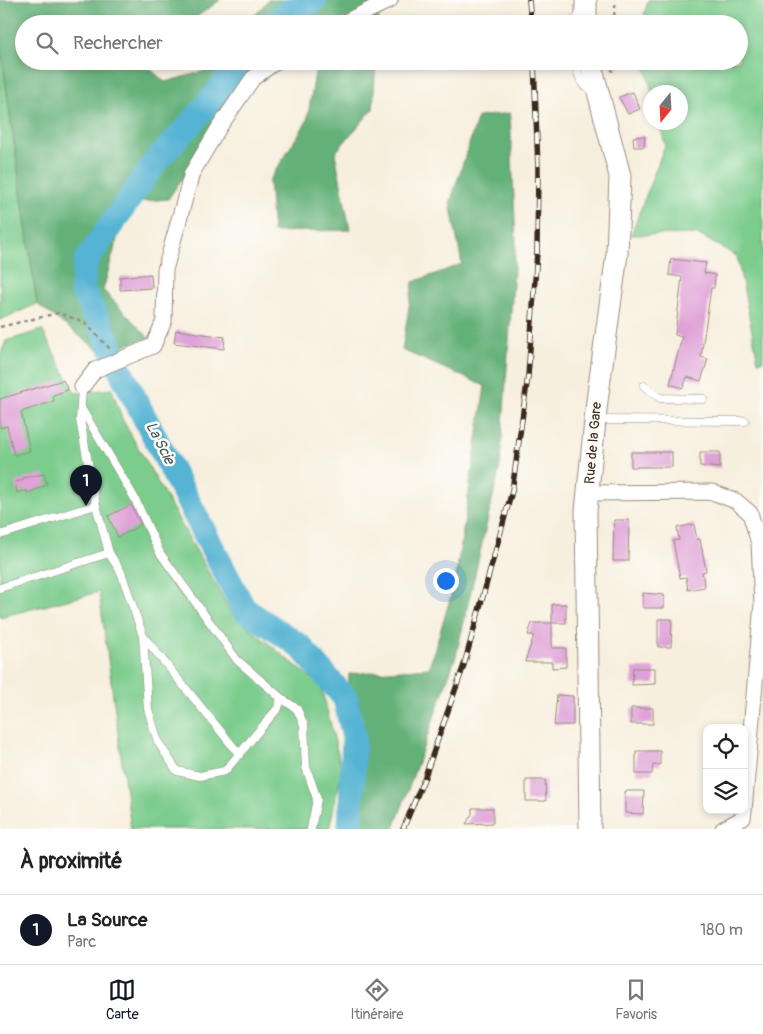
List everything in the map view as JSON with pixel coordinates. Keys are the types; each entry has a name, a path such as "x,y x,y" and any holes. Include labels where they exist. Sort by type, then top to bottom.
{"street":[{"path":"359,15 390,0"},
{"path":"82,387 95,370 153,346 164,321 165,270 192,173 220,126 253,78 264,70"},
{"name":"Rue de la Gare","path":"590,829 586,511 595,420 617,254 620,176 592,70"},
{"path":"588,493 712,492 736,501 750,513 759,543 762,596 748,769"},
{"path":"723,829 743,818 744,814"}],"lane":[{"path":"577,70 583,85 599,94"},
{"path":"644,386 660,398 703,399"},
{"path":"82,387 80,420 96,505 109,553 122,572 143,636 148,709 158,742 177,771 200,776 225,771 278,708 281,698"},
{"path":"81,408 129,489 160,553 237,660 281,698 297,709 304,725 306,767 317,800 311,829"},
{"path":"595,420 745,421"},
{"path":"0,535 96,505"},
{"path":"0,588 109,553"},
{"path":"143,636 240,755"}],"path":[{"path":"613,15 616,0"},
{"path":"0,327 58,313 84,322 120,359"}],"green space":[{"path":"0,0 220,0 199,15 15,15 15,70 151,70 165,82 208,70 258,70 168,199 127,203 103,290 149,338 101,352 37,304 0,44"},
{"path":"268,0 380,0 379,15 256,15"},
{"path":"648,0 763,0 763,361 758,361 737,256 697,234 631,235 665,145 661,130 688,130 688,85 650,85 646,70 748,70 748,15 644,15"},
{"path":"0,44 37,304 0,320"},
{"path":"316,70 375,70 373,109 335,153 350,230 273,232 269,181 307,121"},
{"path":"510,113 516,242 500,466 456,656 394,829 344,829 349,674 429,668 455,583 485,386 402,350 413,282 462,264 450,203 478,117"},
{"path":"42,330 75,393 112,389 122,419 232,614 321,686 342,770 329,829 131,829 99,592 0,617 0,356 6,341"}],"building":[{"path":"633,92 640,109 628,114 619,97"},
{"path":"645,136 644,147 634,147 633,137"},
{"path":"671,259 706,263 704,273 715,275 714,288 711,288 701,357 708,359 701,381 687,377 683,388 670,384 682,337 675,335 682,277 669,275"},
{"path":"151,274 152,288 120,290 120,277"},
{"path":"176,330 225,337 224,349 174,343"},
{"path":"63,380 68,390 53,395 54,401 21,412 30,451 14,455 7,426 0,428 0,399"},
{"path":"631,452 672,452 672,467 631,467"},
{"path":"700,452 720,452 720,468 700,466"},
{"path":"44,474 47,485 27,493 27,490 17,493 15,482 24,480 23,478"},
{"path":"131,505 141,525 118,537 108,516"},
{"path":"614,520 629,520 628,561 613,561"},
{"path":"694,524 697,540 700,539 706,571 702,572 705,587 688,590 686,577 680,578 673,541 679,540 677,528"},
{"path":"643,593 664,595 664,608 643,608"},
{"path":"552,604 566,604 566,623 552,623"},
{"path":"658,619 672,619 671,647 658,647"},
{"path":"532,623 552,623 552,648 566,648 566,667 552,668 552,662 525,662 534,635 528,635"},
{"path":"633,668 655,668 655,684 632,685"},
{"path":"557,695 573,696 573,725 554,725"},
{"path":"631,708 653,708 653,724 631,724"},
{"path":"636,751 660,751 660,765 653,765 652,774 636,774"},
{"path":"526,780 545,780 546,801 526,801"},
{"path":"625,791 644,791 643,814 625,813"},
{"path":"472,808 493,808 493,823 466,824 472,814"}],"waterway":[{"name":"La Scie","path":"284,15 288,11 315,0"},
{"name":"La Scie","path":"235,70 202,111 155,162 86,261 82,289 104,332 124,378 244,609 300,646 345,698 354,737 350,829"}],"railway":[{"path":"529,0 530,15"},
{"path":"403,829 424,779 464,665 512,491 528,376 537,252 538,169 534,70"}],"place":[{"name":"La Source","path":"86,506"}]}
